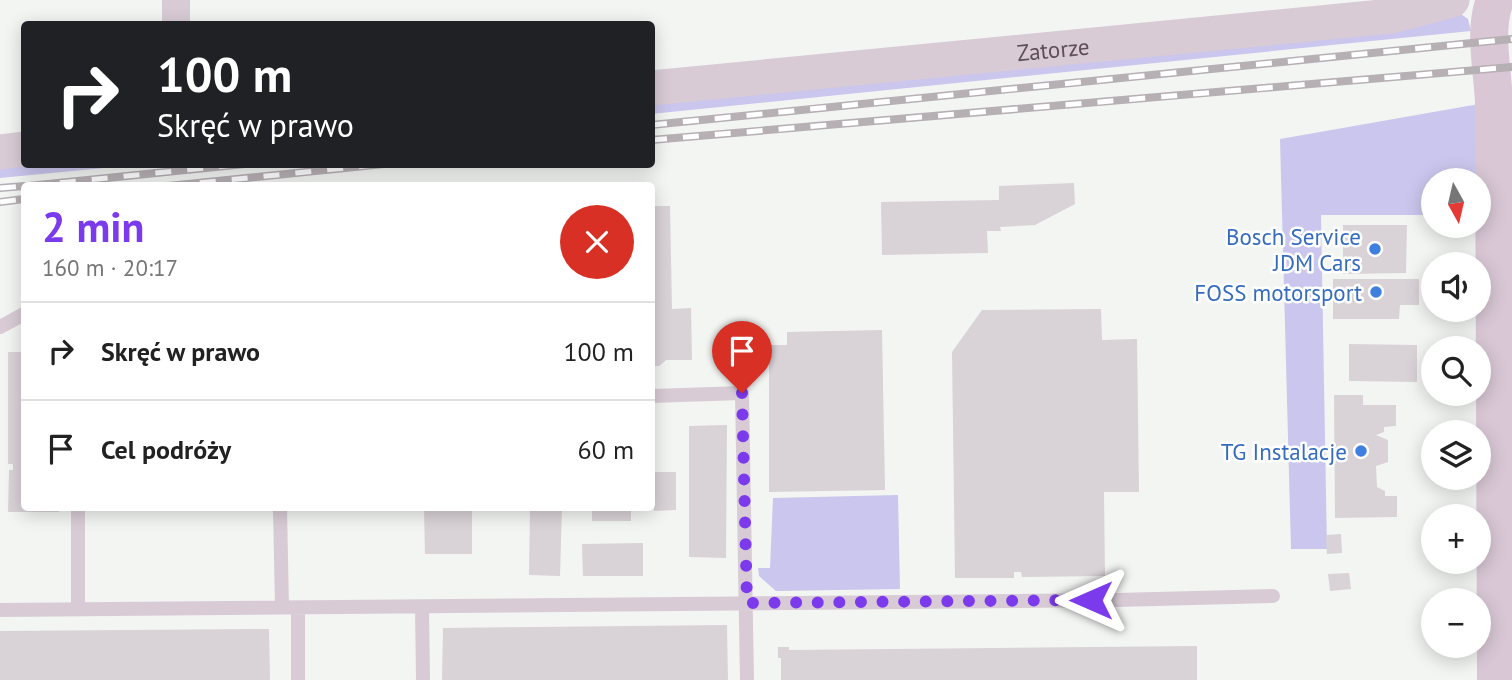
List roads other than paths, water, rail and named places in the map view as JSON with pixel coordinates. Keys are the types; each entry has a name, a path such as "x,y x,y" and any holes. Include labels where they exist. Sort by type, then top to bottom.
{"main road":[{"path":"1494,0 1490,18 1503,130 1496,680"}],"street":[{"path":"176,0 176,21"},
{"name":"Zatorze","path":"655,88 1391,16 1452,0"},
{"path":"0,152 21,149"}],"lane":[{"path":"0,327 21,316"},
{"path":"655,396 742,393 747,680"},
{"path":"78,511 78,609"},
{"path":"280,511 282,607"},
{"path":"0,610 1117,600 1273,596"},
{"path":"422,607 423,680"},
{"path":"298,608 298,680"}],"railway":[{"path":"655,125 1512,39"},
{"path":"655,140 1512,67"},
{"path":"67,182 206,168"},
{"path":"207,182 345,168"},
{"path":"0,188 21,186"},
{"path":"0,202 21,199"}],"place":[{"name":"Bosch Service JDM Cars","path":"1375,249"},
{"name":"FOSS motorsport","path":"1376,292"},
{"name":"TG Instalacje","path":"1361,451"}]}
